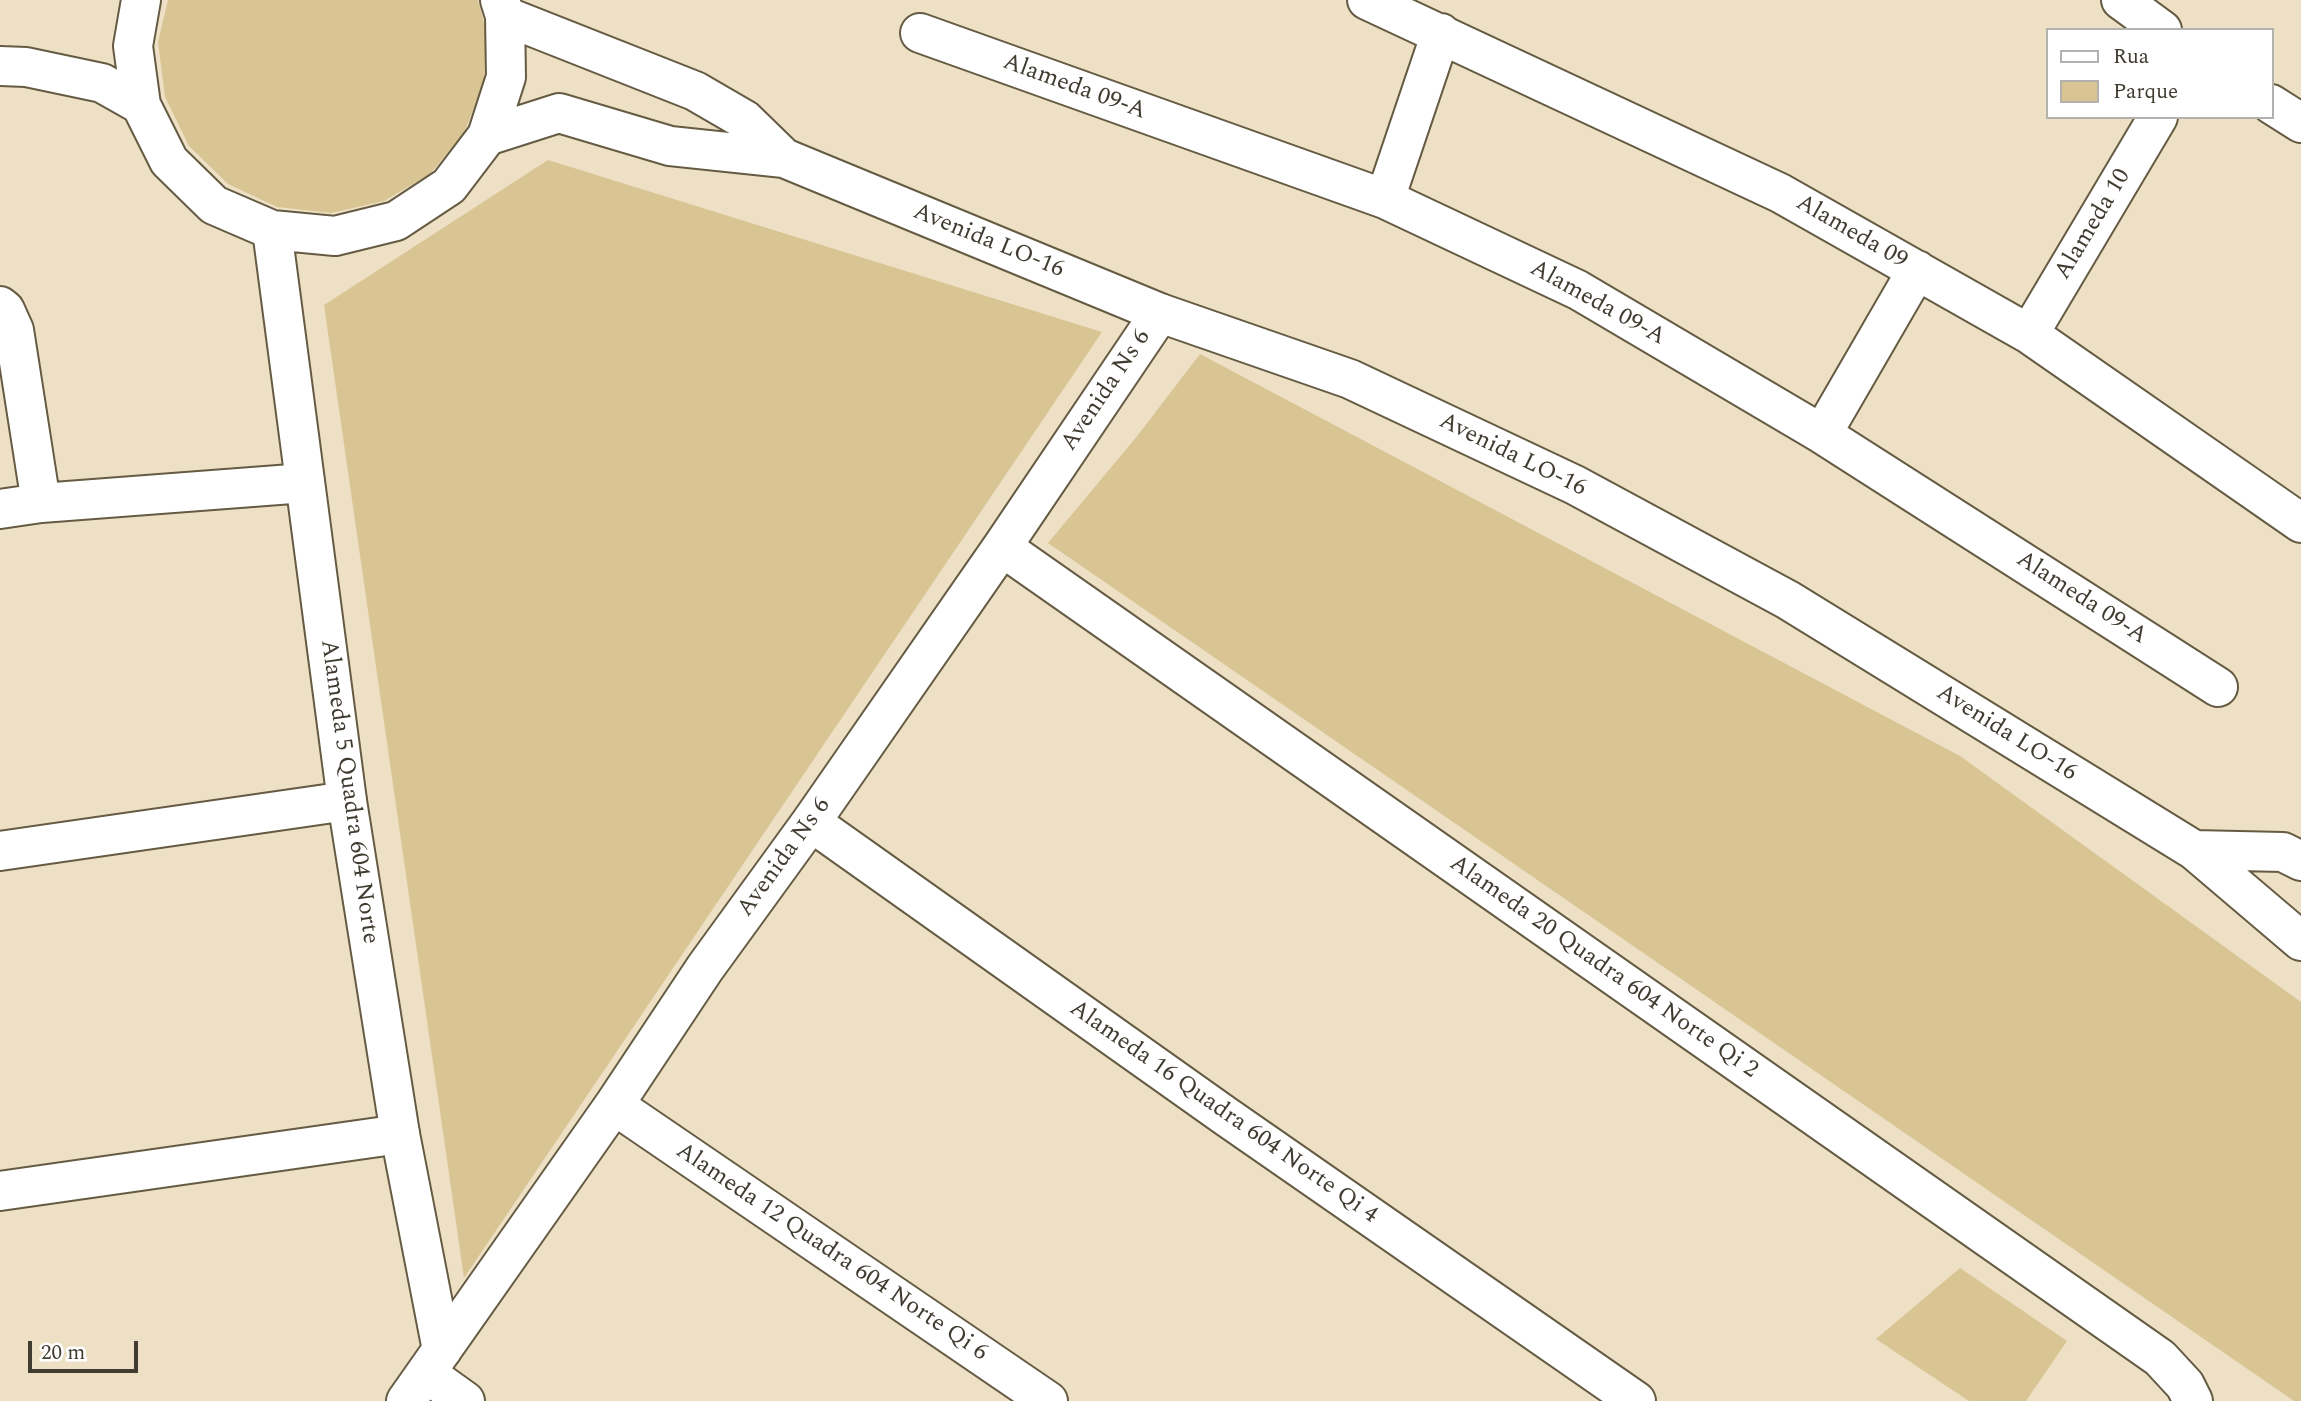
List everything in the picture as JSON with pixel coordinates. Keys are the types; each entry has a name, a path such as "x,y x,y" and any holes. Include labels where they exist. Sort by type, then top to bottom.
{"street":[{"name":"Avenida LO-16","path":"141,0 133,46 141,105 169,161 214,205 272,230 335,236 396,221 449,186 487,136 506,77 503,8 695,91 745,120 784,158"},
{"name":"Alameda 09","path":"1367,0 1780,193 2029,334 2301,523"},
{"path":"2121,0 2159,28"},
{"name":"Alameda 09-A","path":"920,33 1385,199 1578,290 1822,434 2218,687"},
{"path":"1385,199 1441,33"},
{"path":"0,66 26,67 102,83 141,105"},
{"path":"2273,105 2301,123"},
{"name":"Avenida LO-16","path":"487,136 559,113 670,146 784,158 1160,313 1350,379 1575,485 1788,600 2194,850 2301,941"},
{"name":"Alameda 10","path":"2029,334 2157,119"},
{"name":"Alameda 5 Quadra 604 Norte","path":"272,230 347,801 400,1134 424,1375"},
{"path":"1822,434 1917,270"},
{"path":"0,306 5,310 14,330 41,503"},
{"name":"Avenida Ns 6","path":"424,1375 614,1105 705,968 811,822 1002,548 1160,313"},
{"path":"0,509 41,503 305,482"},
{"name":"Alameda 20 Quadra 604 Norte Qi 2","path":"1002,548 2160,1358 2185,1385 2193,1401"},
{"path":"0,851 347,801"},
{"name":"Alameda 16 Quadra 604 Norte Qi 4","path":"811,822 1224,1115 1636,1401"},
{"path":"2194,850 2283,852 2301,861"},
{"name":"Alameda 12 Quadra 604 Norte Qi 6","path":"614,1105 1048,1401"},
{"path":"0,1191 400,1134"},
{"path":"424,1375 465,1401"}],"green space":[{"path":"168,0 478,0 486,31 484,83 464,133 430,174 384,201 331,213 277,207 228,184 189,146 165,97 158,42"},
{"path":"548,160 1102,332 464,1278 324,305"},
{"path":"1200,354 1960,756 2301,1002 2301,1401 2294,1401 1048,543 1138,435"},
{"path":"1960,1268 2067,1341 2026,1401 1969,1401 1876,1339"}]}
